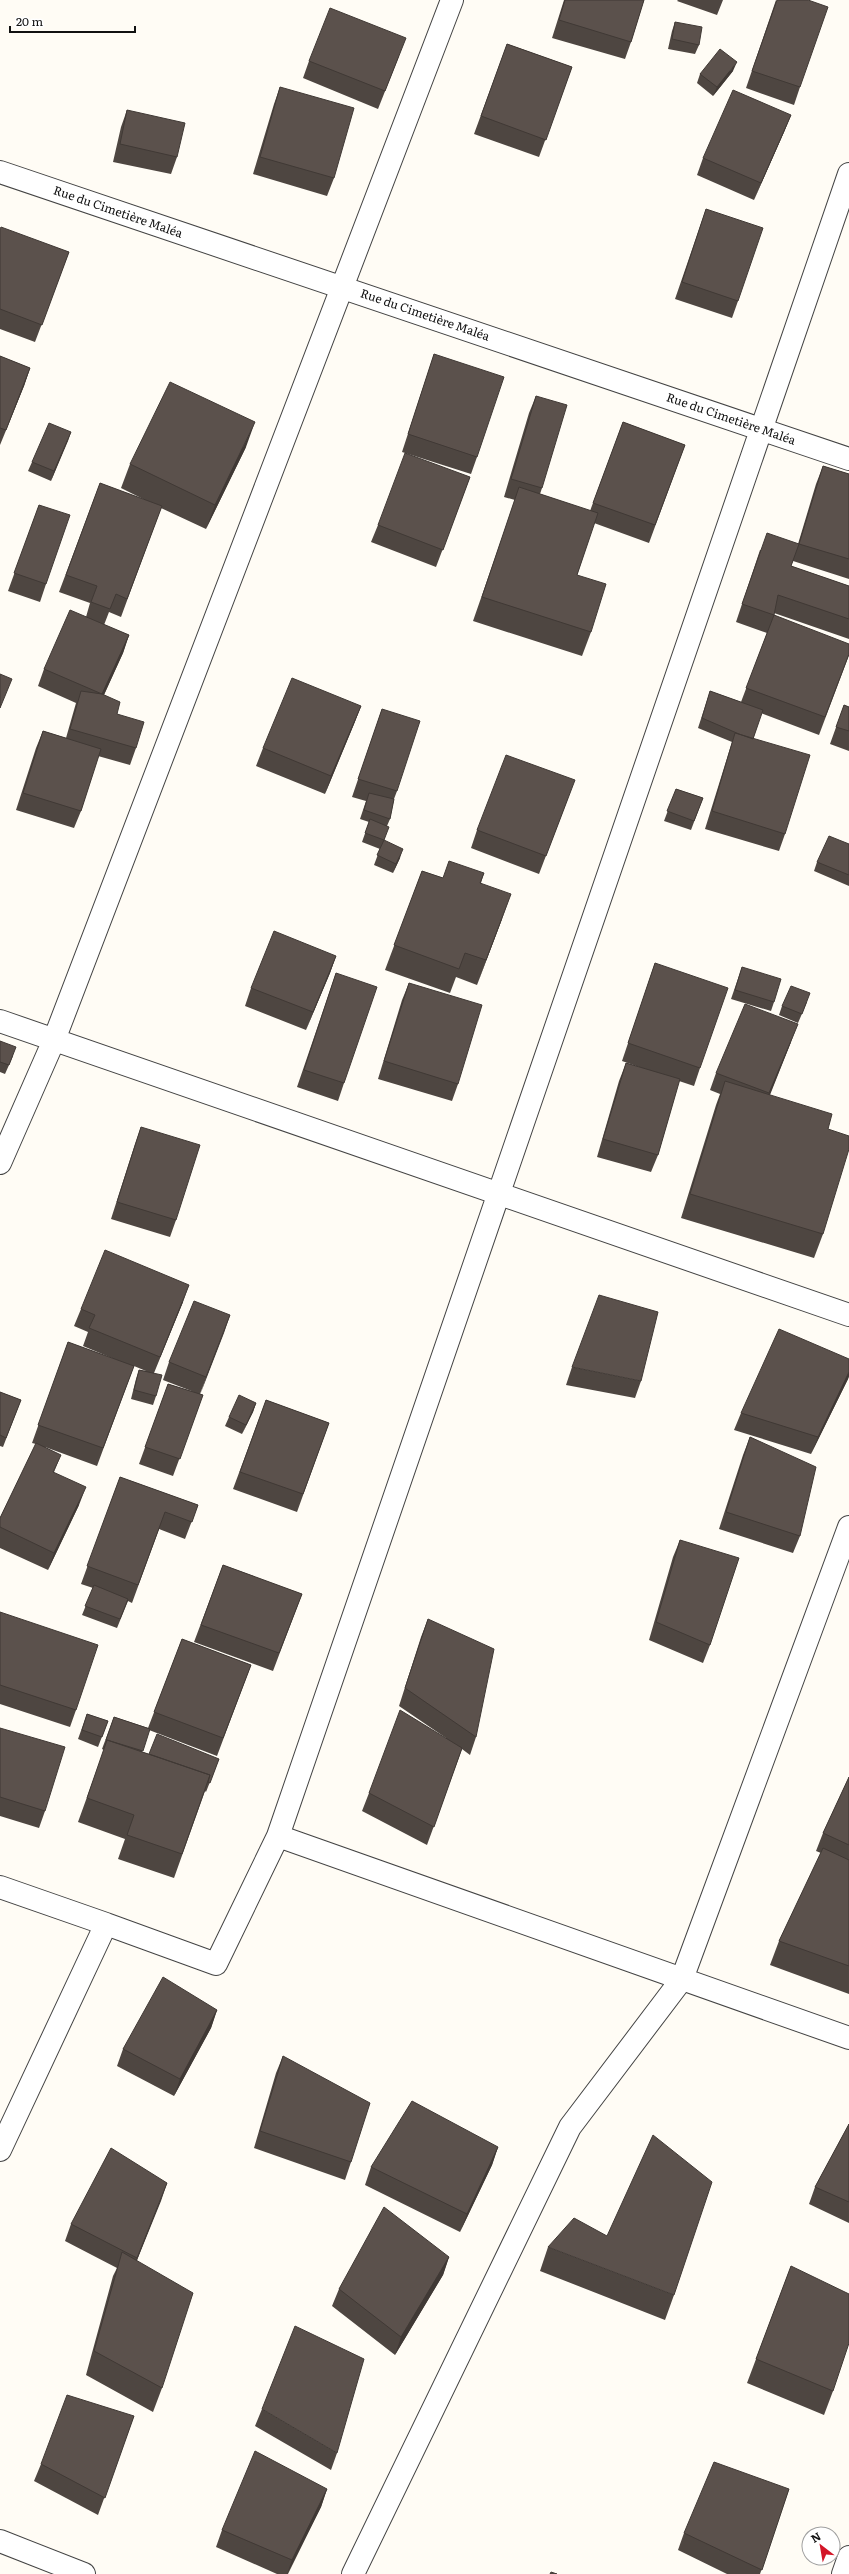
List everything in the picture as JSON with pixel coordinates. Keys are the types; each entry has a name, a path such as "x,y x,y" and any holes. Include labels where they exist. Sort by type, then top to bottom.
{"street":[{"path":"0,1163 54,1040 452,0"},
{"name":"Rue du Cimetière Maléa","path":"0,172 849,459"},
{"path":"0,1886 216,1964 278,1836 849,174"},
{"path":"0,1021 849,1315"},
{"path":"353,2574 570,2127 682,1979 849,1527"},
{"path":"278,1836 849,2038"},
{"path":"0,2150 106,1924"},
{"path":"0,2541 84,2574"},
{"path":"843,2574 849,2557"}],"building":[{"path":"565,0 644,0 631,42 559,20"},
{"path":"777,0 808,0 828,7 800,87 752,71"},
{"path":"330,8 406,38 385,91 309,61"},
{"path":"675,22 702,27 699,45 672,39"},
{"path":"507,44 572,67 546,140 481,116"},
{"path":"720,49 737,62 717,87 700,74"},
{"path":"280,87 354,108 334,178 260,157"},
{"path":"733,90 791,115 761,183 703,158"},
{"path":"127,110 185,123 177,157 120,144"},
{"path":"706,209 763,228 738,301 682,282"},
{"path":"1,227 69,252 42,325 0,309"},
{"path":"434,354 504,377 477,457 408,434"},
{"path":"0,356 30,368 6,430 0,428"},
{"path":"170,382 255,422 215,505 130,464"},
{"path":"536,396 567,405 542,488 511,479"},
{"path":"623,422 685,445 655,525 593,503"},
{"path":"49,423 71,432 54,471 32,462"},
{"path":"405,453 470,477 443,550 378,525"},
{"path":"823,466 849,474 849,559 799,544"},
{"path":"100,483 162,506 127,599 116,594 110,609 91,602 97,586 66,575"},
{"path":"519,487 598,513 577,575 606,584 591,632 482,597"},
{"path":"39,505 70,515 46,584 14,573"},
{"path":"767,533 799,544 791,566 849,586 849,619 778,595 774,615 742,604"},
{"path":"70,610 129,635 102,694 44,669"},
{"path":"774,615 849,644 849,654 825,717 746,688"},
{"path":"0,674 12,679 0,708"},
{"path":"292,678 361,706 331,776 263,748"},
{"path":"81,691 102,694 120,702 117,714 144,722 136,748 70,729"},
{"path":"710,691 763,710 753,739 702,718"},
{"path":"844,705 849,707 849,731 836,727"},
{"path":"382,709 420,721 397,791 358,779"},
{"path":"43,731 101,749 81,811 23,793"},
{"path":"735,733 810,755 785,834 712,811"},
{"path":"506,755 575,780 546,856 477,830"},
{"path":"676,789 703,798 694,821 667,811"},
{"path":"369,793 394,799 390,819 364,810"},
{"path":"370,819 389,827 384,840 365,833"},
{"path":"829,836 849,844 849,875 817,862"},
{"path":"384,840 403,849 396,864 377,855"},
{"path":"449,861 484,873 480,883 511,894 486,960 465,953 459,969 394,945 422,871 443,878"},
{"path":"274,931 336,956 313,1012 251,988"},
{"path":"655,963 728,988 700,1068 628,1043"},
{"path":"742,967 781,979 774,1002 735,990"},
{"path":"336,973 377,987 344,1083 304,1070"},
{"path":"409,983 482,1005 458,1084 384,1061"},
{"path":"791,986 810,993 802,1014 782,1006"},
{"path":"745,1004 798,1024 769,1093 716,1073"},
{"path":"0,1041 16,1047 9,1065 0,1062"},
{"path":"626,1063 680,1079 658,1155 603,1139"},
{"path":"725,1081 832,1114 828,1129 849,1136 849,1149 823,1234 690,1194"},
{"path":"141,1127 200,1145 176,1220 117,1202"},
{"path":"105,1250 189,1285 160,1357 89,1328 95,1315 81,1309"},
{"path":"599,1295 658,1312 641,1381 572,1367"},
{"path":"194,1301 230,1315 206,1377 169,1362"},
{"path":"779,1329 849,1359 849,1372 818,1437 741,1413"},
{"path":"68,1342 134,1366 103,1448 38,1425"},
{"path":"139,1370 162,1375 156,1396 134,1390"},
{"path":"168,1384 203,1395 180,1459 145,1447"},
{"path":"0,1392 21,1400 6,1438 0,1435"},
{"path":"239,1395 256,1403 246,1425 229,1417"},
{"path":"266,1400 329,1423 303,1494 240,1472"},
{"path":"750,1437 816,1467 800,1536 726,1512"},
{"path":"36,1443 61,1455 53,1472 86,1487 54,1553 0,1527 0,1518"},
{"path":"120,1477 198,1505 192,1522 165,1512 138,1585 87,1566"},
{"path":"680,1540 739,1558 710,1645 656,1622"},
{"path":"223,1565 302,1594 279,1653 201,1625"},
{"path":"94,1585 128,1599 120,1619 85,1606"},
{"path":"0,1612 98,1645 76,1710 0,1685"},
{"path":"428,1619 494,1649 476,1737 405,1688"},
{"path":"182,1639 251,1665 223,1738 154,1712"},
{"path":"400,1710 462,1748 434,1827 369,1793"},
{"path":"87,1714 108,1721 102,1737 82,1730"},
{"path":"114,1717 150,1729 143,1751 106,1740"},
{"path":"0,1728 65,1747 45,1811 0,1797"},
{"path":"157,1734 219,1759 210,1783 208,1782 210,1775 149,1754"},
{"path":"107,1740 210,1775 182,1854 127,1835 134,1815 87,1798"},
{"path":"849,1777 849,1845 823,1833"},
{"path":"823,1848 849,1860 849,1966 779,1941"},
{"path":"163,1977 217,2010 180,2079 123,2049"},
{"path":"283,2056 370,2103 351,2162 260,2131"},
{"path":"412,2101 498,2147 467,2214 371,2167"},
{"path":"849,2124 849,2202 815,2187"},
{"path":"653,2135 712,2182 674,2295 548,2247 574,2218 607,2236"},
{"path":"111,2148 167,2183 137,2258 71,2224"},
{"path":"384,2207 449,2257 401,2337 339,2289"},
{"path":"122,2252 193,2293 162,2388 94,2351"},
{"path":"791,2266 849,2294 849,2343 833,2391 756,2359"},
{"path":"295,2326 364,2359 337,2453 262,2409"},
{"path":"67,2395 134,2416 105,2498 41,2464"},
{"path":"255,2451 327,2489 292,2560 222,2530"},
{"path":"714,2462 789,2489 762,2570 684,2533"}]}
